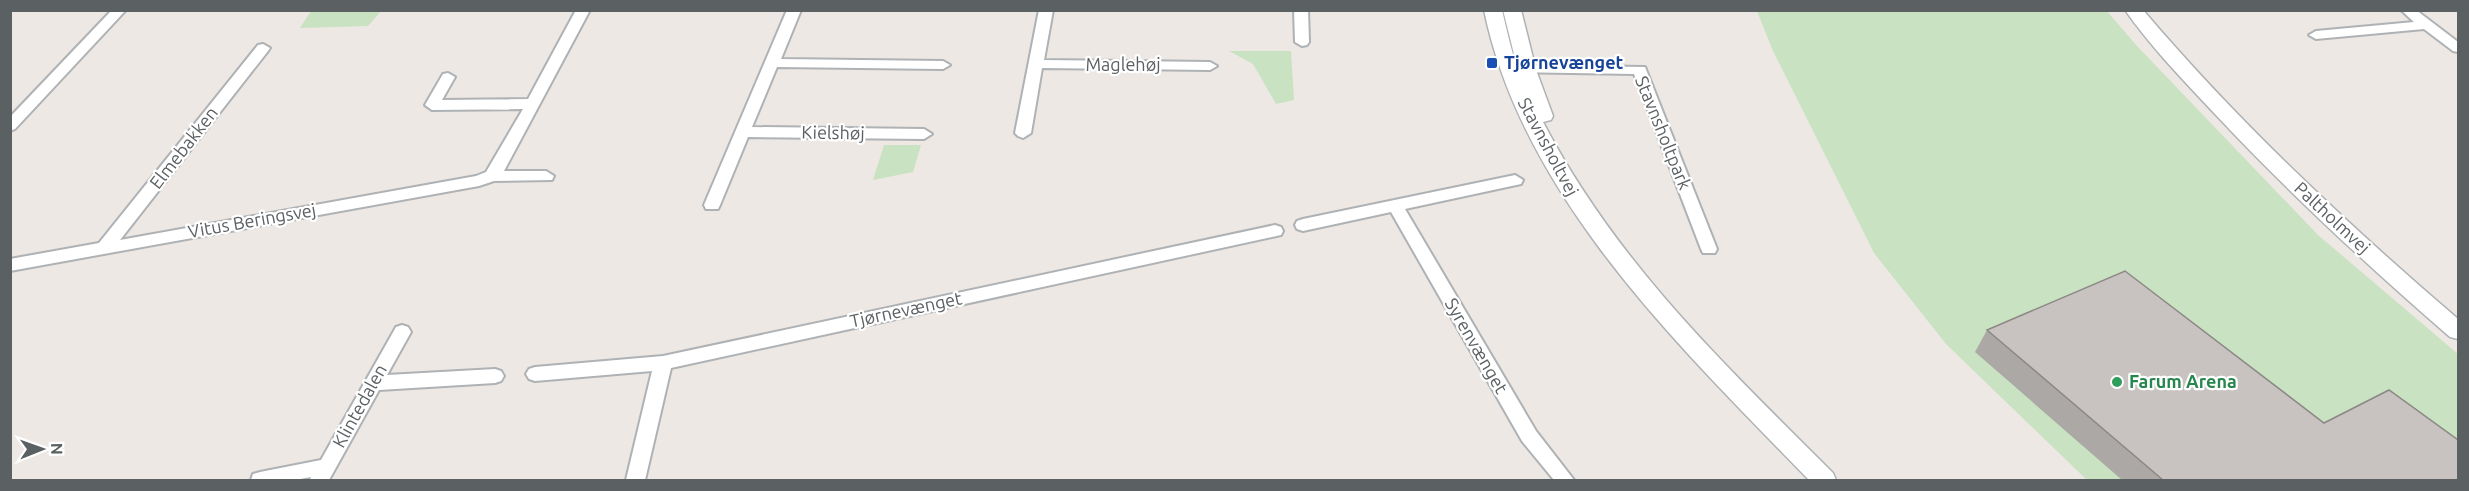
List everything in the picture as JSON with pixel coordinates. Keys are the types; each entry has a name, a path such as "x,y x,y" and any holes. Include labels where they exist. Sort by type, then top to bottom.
{"street":[{"path":"10,126 120,10"},
{"path":"492,176 500,166 583,10"},
{"path":"712,205 794,10"},
{"path":"1023,133 1046,10"},
{"path":"1301,10 1302,42"},
{"name":"Stavnsholtvej","path":"1492,10 1518,69 1541,141 1565,183 1608,246 1679,330 1824,480"},
{"name":"Stavnsholtvej","path":"1512,10 1518,69"},
{"name":"Paltholmvej","path":"2133,10 2240,131 2334,221 2458,331"},
{"name":"Paltholmvej","path":"2152,10 2211,100"},
{"path":"2407,10 2458,48"},
{"path":"2316,35 2427,24"},
{"name":"Elmebakken","path":"104,248 263,48"},
{"path":"772,63 943,64"},
{"name":"Maglehøj","path":"1036,64 1210,66"},
{"name":"Stavnsholtpark","path":"1518,69 1640,70 1709,249"},
{"path":"448,77 432,105 533,104"},
{"name":"Kielshøj","path":"743,132 924,134"},
{"name":"Vitus Beringsvej","path":"10,264 479,181 492,176 546,176"},
{"path":"1303,225 1515,180"},
{"name":"Syrenvænget","path":"1395,205 1528,436 1565,480"},
{"name":"Tjørnevænget","path":"535,374 631,368 663,363 1275,231"},
{"name":"Klintedalen","path":"323,473 402,332"},
{"path":"636,480 663,363"},
{"path":"374,383 495,376"},
{"path":"260,480 323,473"}],"green space":[{"path":"311,11 381,11 368,26 300,28"},
{"path":"1757,11 2107,11 2137,46 2318,235 2458,354 2458,480 2087,480 1946,344 1874,253 1773,51"},
{"path":"1229,51 1291,51 1294,100 1276,104 1253,64"},
{"path":"884,145 921,145 913,172 873,180"}],"building":[{"name":"Farum Arena","path":"2125,271 2324,423 2389,390 2458,440 2458,480 2163,480 1987,330"}],"place":[{"name":"Tjørnevænget","path":"1492,63"},
{"name":"Farum Arena","path":"2117,382"}]}
